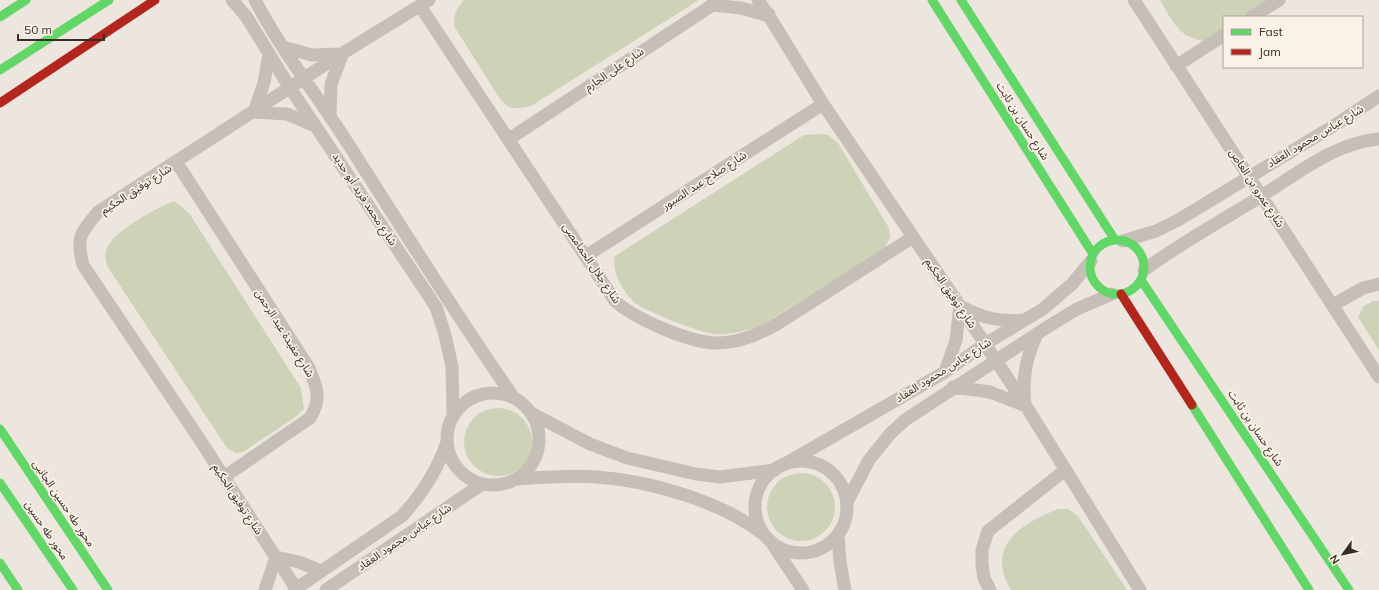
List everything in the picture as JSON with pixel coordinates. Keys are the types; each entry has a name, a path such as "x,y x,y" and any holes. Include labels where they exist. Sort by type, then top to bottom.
{"street":[{"path":"0,17 26,0"},
{"path":"0,70 109,0"},
{"path":"0,103 155,0"},
{"name":"شارع محمد فريد أبو حديد","path":"232,0 246,16 290,88 317,126 436,307 445,335 452,366 453,415"},
{"name":"شارع محمد فريد أبو حديد","path":"255,0 283,47 330,116 486,358 514,398"},
{"name":"شارع توفيق الحكيم","path":"758,0 823,104 1026,406 1064,471 1140,590"},
{"path":"715,2 769,16 768,0"},
{"name":"شارع حسان بن ثابت","path":"932,0 1092,258"},
{"name":"شارع حسان بن ثابت","path":"961,0 1119,240"},
{"name":"شارع عمرو بن العاص","path":"1134,0 1379,377"},
{"path":"1254,16 1279,0"},
{"name":"شارع على الجارم","path":"510,139 715,2"},
{"name":"شارع توفيق الحكيم","path":"296,590 224,477 83,265 79,246 81,236 98,212 177,163 304,78 424,3"},
{"name":"شارع جلال الحمامصى","path":"424,3 615,301 626,311 641,320 686,336 718,343 756,335 777,324 913,237"},
{"path":"1176,66 1223,36"},
{"path":"283,47 312,55 343,53 331,84 330,116"},
{"path":"269,54 264,83 254,112 287,114 317,126"},
{"name":"شارع عباس محمود العقاد","path":"1119,240 1146,235 1167,226 1335,125 1379,96"},
{"name":"شارع صلاح عبد الصبور","path":"586,256 823,104"},
{"name":"شارع عباس محمود العقاد","path":"1143,275 1170,252 1331,153 1361,142 1379,139"},
{"name":"شارع مفيدة عبد الرحمن","path":"177,163 309,368 318,395 317,406 310,418 224,477"},
{"path":"1119,240 1133,245 1138,250 1144,263 1143,275 1133,289 1117,294 1105,292 1091,276 1092,258 1102,245 1119,240"},
{"name":"شارع عباس محمود العقاد","path":"531,413 590,444 627,458 696,474 720,476 780,467 945,372 985,344 1026,320 1064,292 1092,258"},
{"name":"شارع حسان بن ثابت","path":"1143,275 1349,590"},
{"path":"1333,305 1364,288 1379,284"},
{"path":"1117,294 1309,590"},
{"name":"شارع عباس محمود العقاد","path":"847,502 869,460 890,434 905,420 995,360 1077,309 1117,294"},
{"path":"945,372 956,340 960,306 992,320 1026,320"},
{"path":"1026,406 1023,388 1024,369 1029,351 1037,334"},
{"path":"953,388 990,392 1026,406"},
{"path":"492,393 504,394 514,398 531,413 537,426 539,441 536,456 529,469 518,478 506,484 494,486 471,480 458,469 449,453 447,433 453,415 470,399 492,393"},
{"name":"محور طه حسين الجانبى","path":"0,429 108,590"},
{"name":"شارع عباس محمود العقاد","path":"296,590 321,571 402,516 413,504 441,461 447,442"},
{"path":"518,478 572,476 620,479 686,495 708,503 751,524 768,538 789,552 811,553 826,546 838,535 844,525 847,513 847,502 841,485 829,471 819,465 807,462 796,462 780,467 766,478 759,488 756,500 758,524 768,538 803,590"},
{"path":"990,590 984,578 982,564 982,550 988,531 1064,471"},
{"name":"محور طه حسين","path":"0,483 73,590"},
{"name":"شارع عباس محمود العقاد","path":"331,588 482,484"},
{"path":"838,535 845,590"},
{"path":"265,590 276,557 299,562 321,571"},
{"path":"0,563 18,590"}],"green space":[{"path":"464,0 699,0 531,106 514,108 507,106 500,99 454,26 456,12"},
{"path":"1160,0 1269,0 1245,16 1223,16 1223,30 1206,41 1187,36 1177,27"},
{"path":"804,135 828,135 838,143 889,228 890,237 885,248 759,327 736,332 714,334 697,330 649,311 630,298 616,275 614,262 615,256"},
{"path":"174,201 189,213 301,388 304,409 294,418 243,452 236,453 227,448 107,266 106,250 111,241 118,234 147,214"},
{"path":"1373,301 1379,301 1379,350 1358,317 1364,306"},
{"path":"491,408 505,408 517,413 527,423 532,435 532,449 527,461 517,471 505,476 491,476 479,471 469,461 464,449 464,435 469,423 479,413"},
{"path":"794,473 808,473 820,479 829,488 835,500 833,520 825,531 814,539 808,541 794,541 788,539 777,531 769,520 767,514 767,500 769,494 777,483 788,475"},
{"path":"1058,509 1068,509 1078,516 1127,590 1011,590 1004,575 1002,561 1004,549 1010,539 1020,530 1031,522"}],"traffic: fast":[{"path":"0,17 26,0"},
{"path":"0,70 109,0"},
{"path":"932,0 1093,254"},
{"path":"961,0 1115,240"},
{"path":"1117,240 1127,242 1136,248 1142,257 1144,267 1142,277 1136,286 1127,292 1117,294 1107,292 1098,286 1092,277 1090,267 1092,257 1098,248 1107,242 1117,240"},
{"path":"1141,280 1349,590"},
{"path":"1192,405 1309,590"},
{"path":"0,429 108,590"},
{"path":"0,483 73,590"},
{"path":"0,563 18,590"}],"traffic: jam":[{"path":"0,103 155,0"},
{"path":"1121,294 1192,405"}]}
